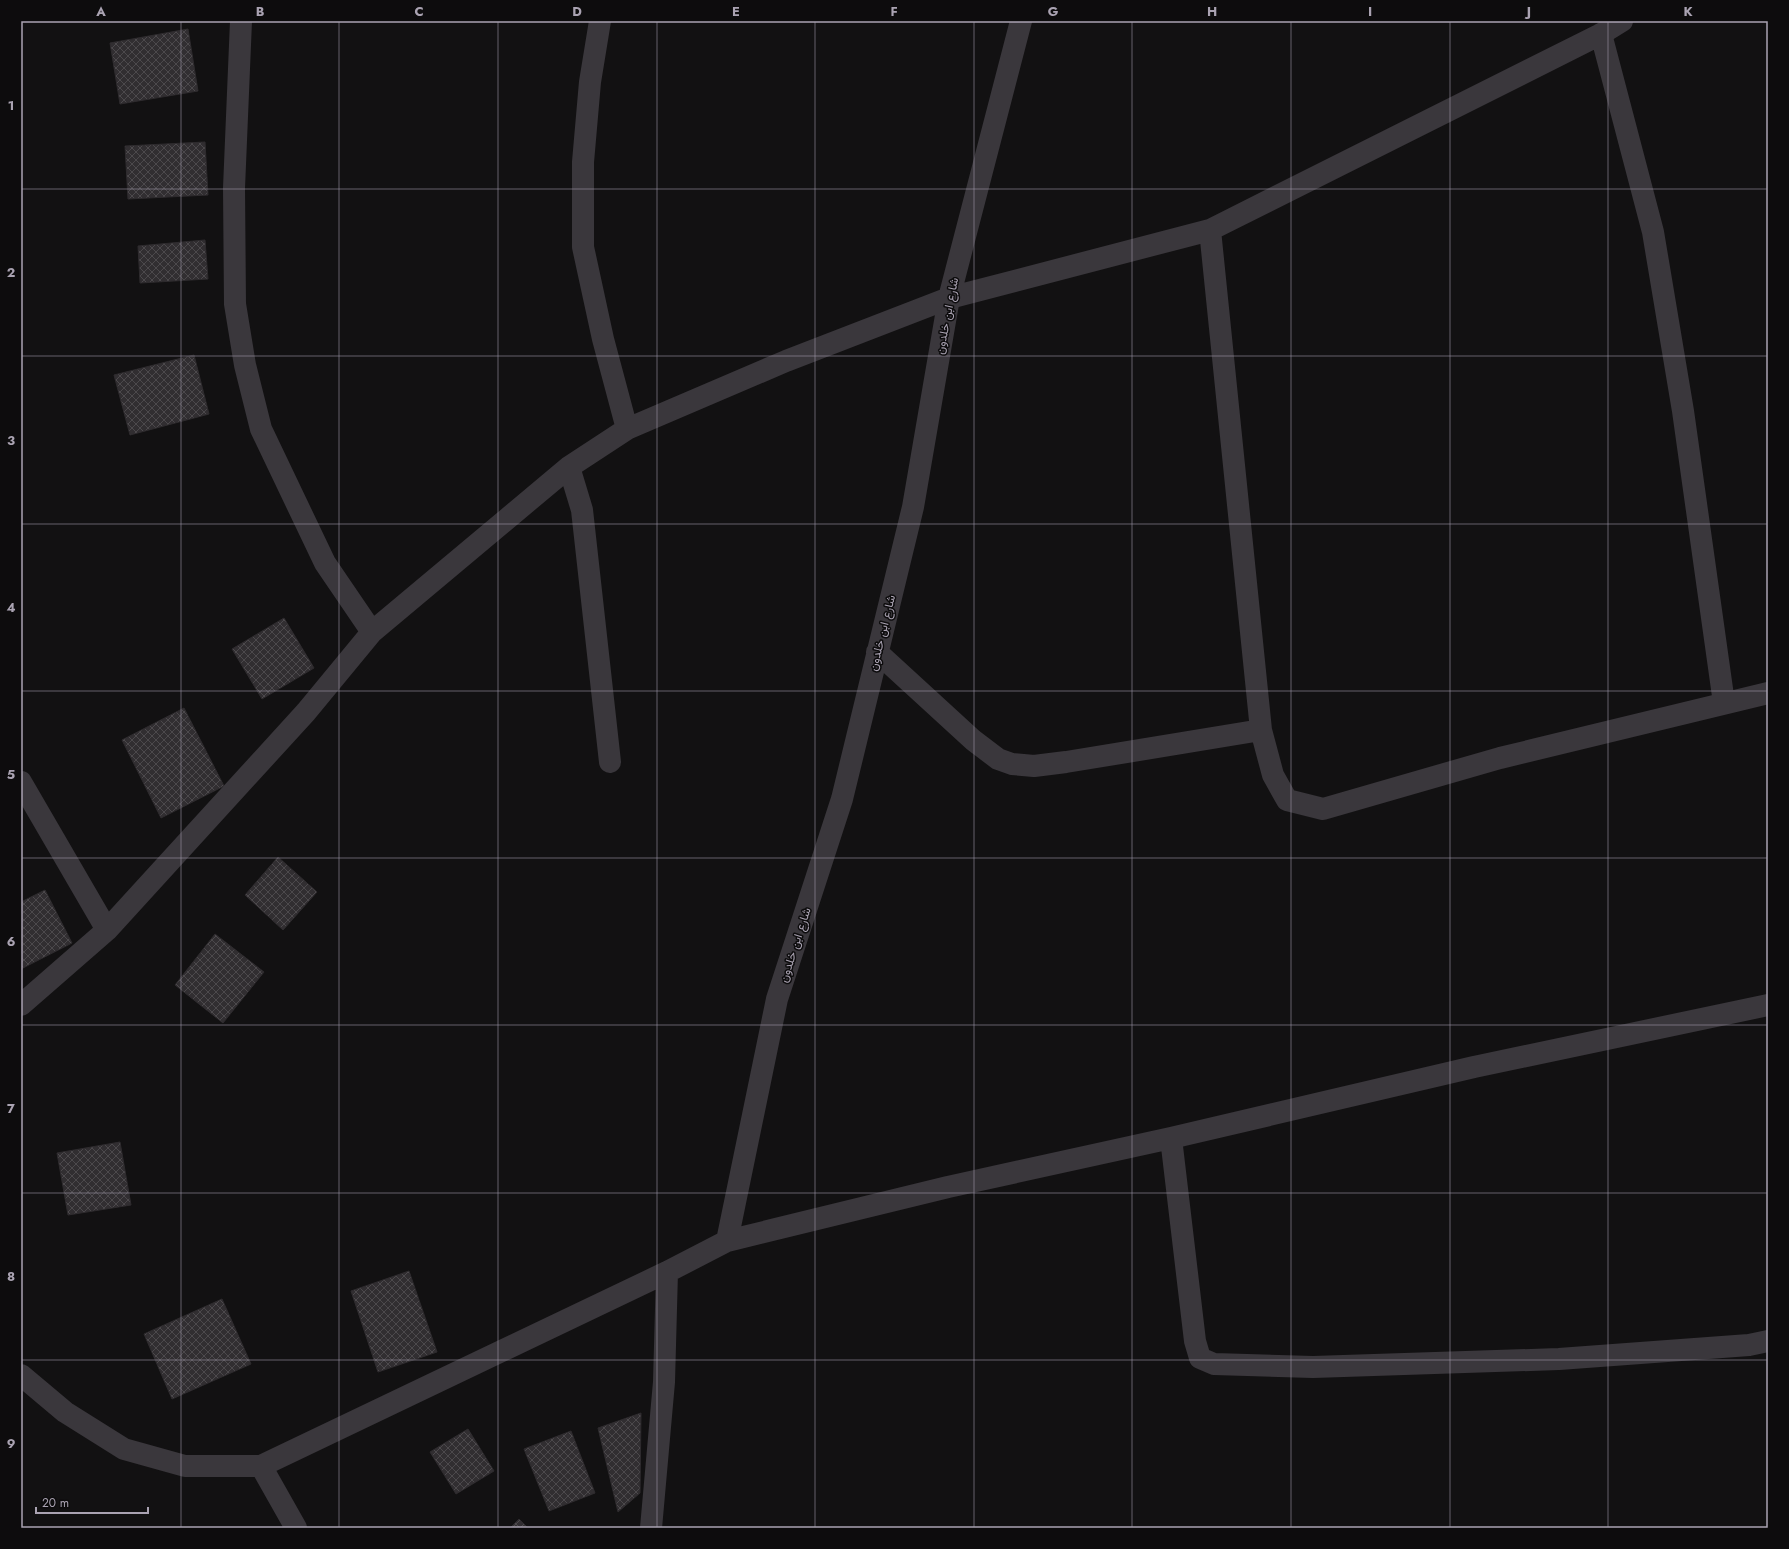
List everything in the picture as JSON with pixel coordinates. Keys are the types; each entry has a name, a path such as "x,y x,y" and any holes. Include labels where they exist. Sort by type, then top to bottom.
{"street":[{"path":"241,21 234,188 235,304 245,365 261,429 325,563 372,632"},
{"path":"600,21 590,82 583,162 583,247 603,339 627,428"},
{"name":"شارع ابن خلدون","path":"727,1241 777,999 842,799 913,507 949,298 1021,21"},
{"path":"21,1005 107,930 306,712 372,632 569,467 627,428 786,361 949,298 1210,230 1601,34 1622,21"},
{"path":"1601,34 1653,232 1683,411 1724,703"},
{"path":"1210,230 1261,730 1273,775 1287,800 1322,809 1500,758 1768,693"},
{"path":"569,467 582,510 610,762"},
{"path":"878,652 973,740 998,759 1012,764 1034,766 1050,764 1261,730"},
{"path":"21,782 107,930"},
{"path":"21,1375 65,1412 124,1449 185,1466 261,1466 666,1272 727,1241 948,1187 1171,1138 1474,1067 1768,1005"},
{"path":"1171,1138 1195,1341 1200,1358 1214,1364 1313,1367 1559,1359 1749,1345 1768,1341"},
{"path":"652,1528 664,1382 666,1272"},
{"path":"261,1466 296,1528"}],"building":[{"path":"188,29 198,91 120,104 110,43"},
{"path":"205,142 208,195 128,199 125,146"},
{"path":"205,240 208,279 140,283 138,246"},
{"path":"194,355 209,414 130,435 114,375"},
{"path":"284,618 314,668 262,699 232,649"},
{"path":"184,708 224,786 161,818 122,740"},
{"path":"278,857 317,892 283,930 245,895"},
{"path":"45,890 72,943 21,969 21,902"},
{"path":"215,934 264,972 223,1023 175,985"},
{"path":"120,1142 131,1205 68,1215 57,1153"},
{"path":"409,1271 437,1352 378,1372 351,1291"},
{"path":"222,1299 251,1364 172,1399 144,1334"},
{"path":"641,1413 640,1493 618,1512 598,1428"},
{"path":"468,1429 494,1471 456,1494 430,1452"},
{"path":"571,1431 595,1493 549,1511 524,1449"},
{"path":"519,1519 528,1528 510,1528"}]}
